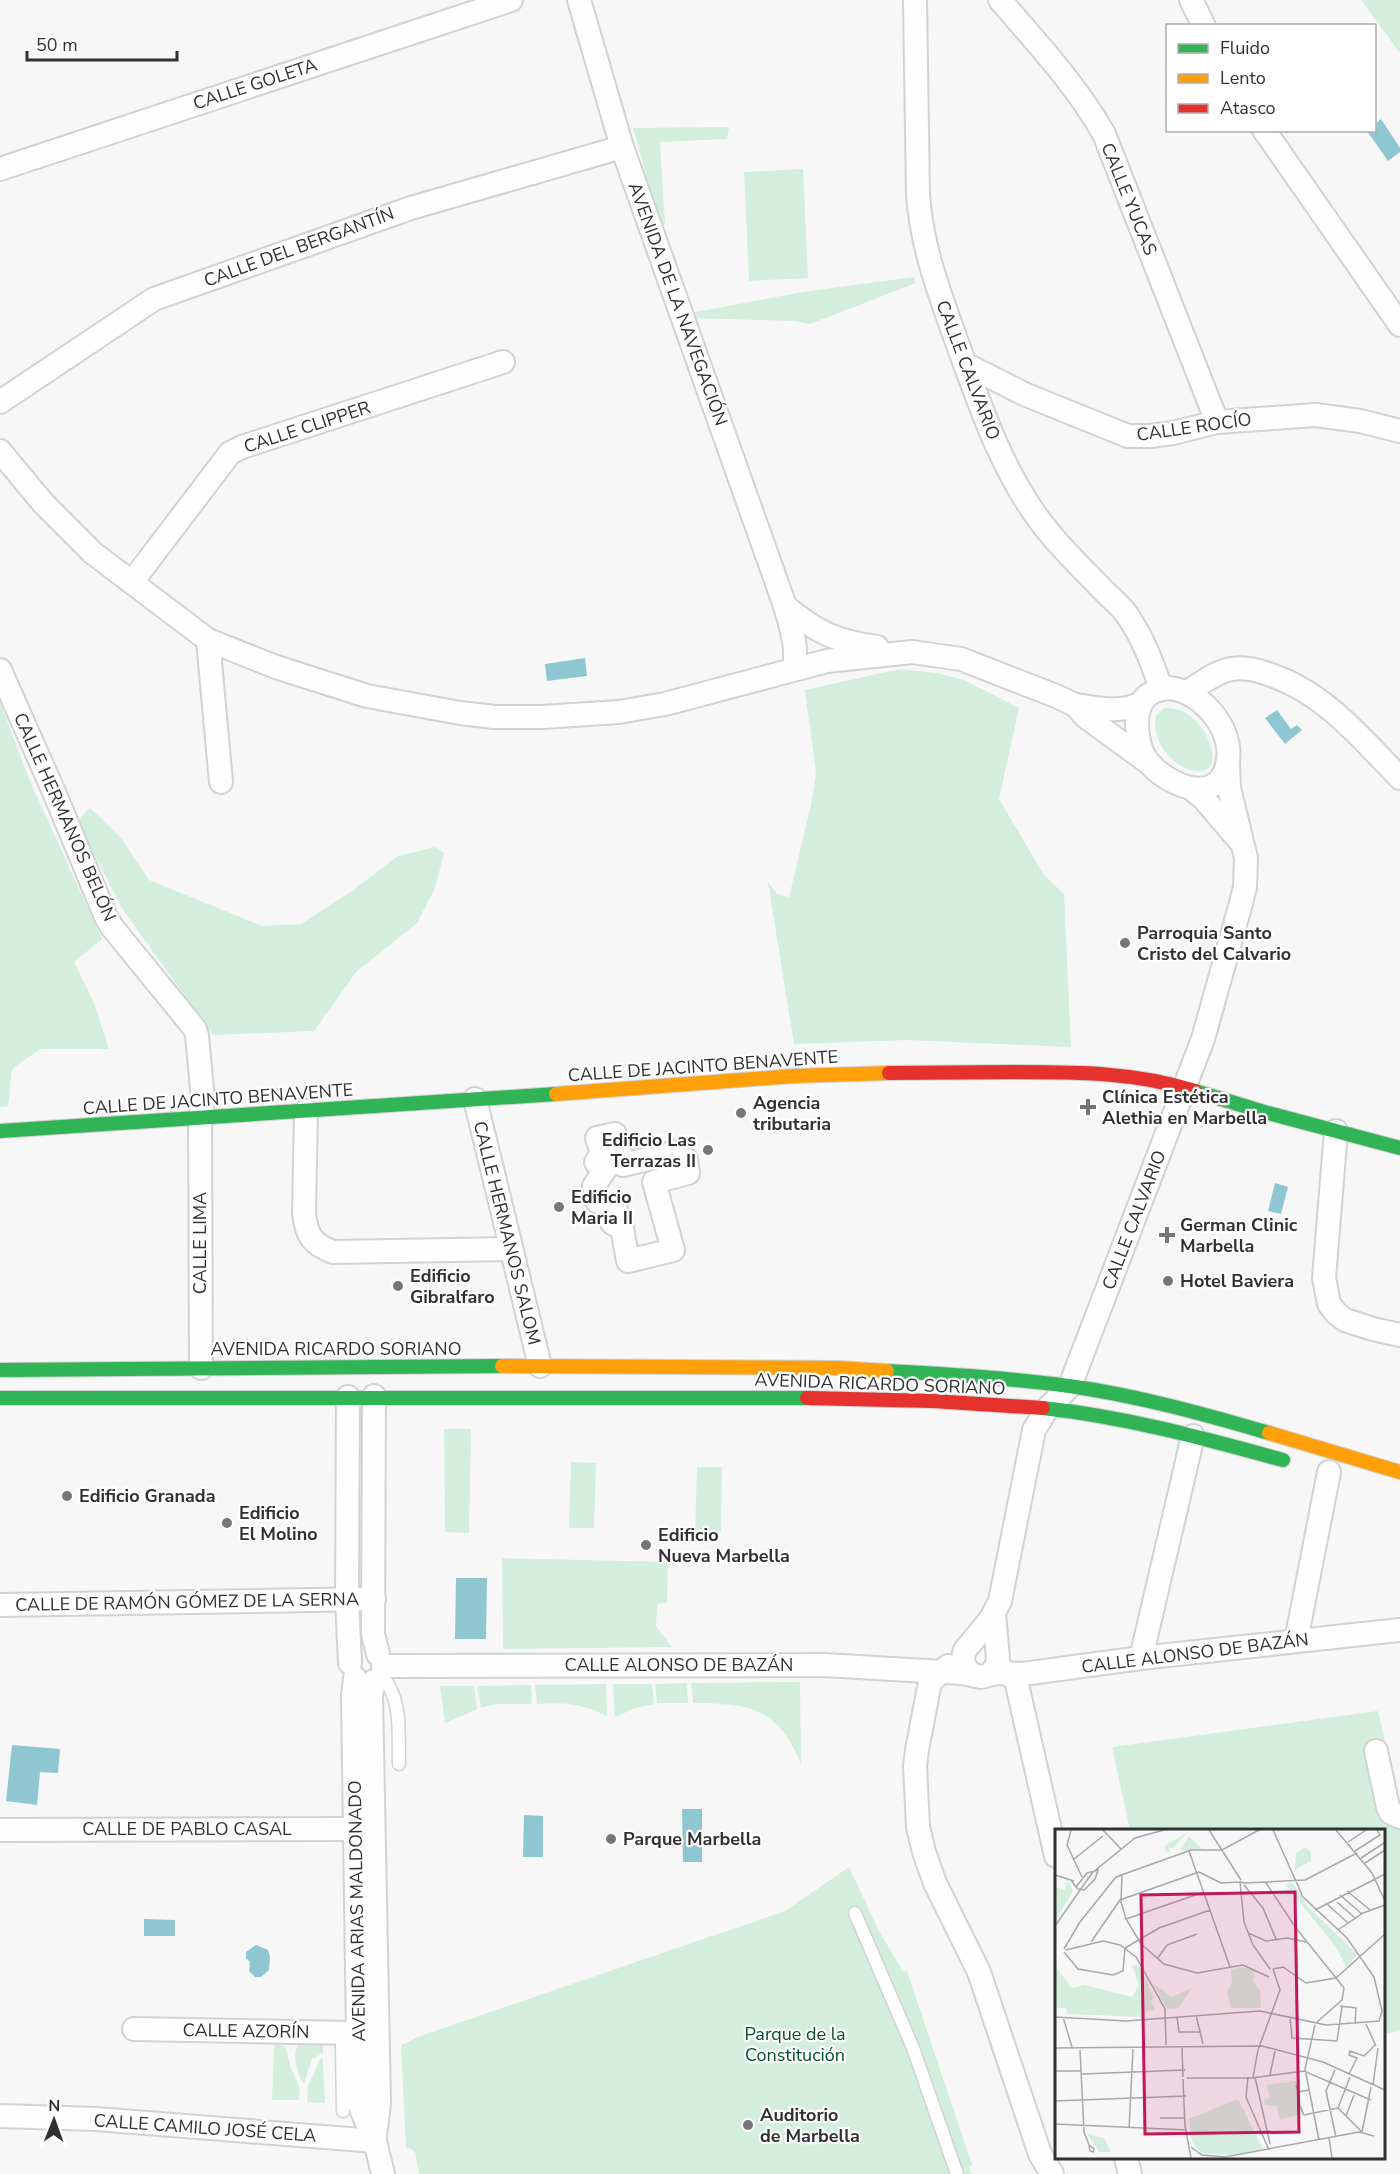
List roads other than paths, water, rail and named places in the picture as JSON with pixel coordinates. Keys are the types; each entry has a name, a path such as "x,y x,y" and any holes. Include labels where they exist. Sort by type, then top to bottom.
{"main road":[{"name":"CALLE DE JACINTO BENAVENTE","path":"0,1131 638,1089 794,1076 1011,1072 1118,1074 1185,1088 1400,1148"},
{"name":"AVENIDA RICARDO SORIANO","path":"0,1370 540,1366 838,1368 951,1374 1070,1386 1198,1412 1400,1472"},
{"name":"AVENIDA RICARDO SORIANO","path":"0,1398 632,1380 672,1367"},
{"path":"326,1368 368,1389"},
{"path":"1070,1386 1085,1406 1102,1415"},
{"name":"AVENIDA RICARDO SORIANO","path":"368,1389 943,1401 1047,1409 1102,1415 1295,1463"}],"street":[{"name":"CALLE GOLETA","path":"0,169 510,0"},
{"name":"AVENIDA DE LA NAVEGACIÓN","path":"579,0 622,147 785,606 795,642 794,669"},
{"name":"CALLE CALVARIO","path":"915,0 918,195 920,225 927,258 991,433 1022,495 1051,535 1125,613 1143,642 1161,689"},
{"name":"CALLE YUCAS","path":"1000,0 1059,70 1088,108 1104,135 1217,422"},
{"path":"1191,0 1203,24"},
{"path":"1265,132 1400,325"},
{"name":"CALLE DEL BERGANTÍN","path":"0,402 154,299 411,208 622,147"},
{"name":"CALLE CLIPPER","path":"132,582 231,453 242,447 503,362"},
{"name":"CALLE ROCÍO","path":"965,364 1024,394 1128,436 1173,433 1217,422 1316,415 1360,421 1400,431"},
{"path":"0,451 70,531 93,553 208,640 276,667 367,696 494,717 543,717 619,712 665,704 827,661 912,652"},
{"path":"785,606 807,624 832,637 862,645 961,659 1075,705 1117,710 1130,709 1161,689 1178,689 1187,692 1204,704 1219,723 1227,744 1228,764 1218,783 1202,789 1191,788"},
{"path":"208,640 221,782"},
{"path":"1187,692 1230,669 1260,671 1280,678 1318,698 1337,713 1400,778"},
{"name":"CALLE HERMANOS BELÓN","path":"0,670 106,917 195,1029 200,1046 203,1099 200,1118"},
{"path":"1141,703 1138,737 1142,753 1149,763"},
{"path":"1075,705 1086,717 1168,778 1191,788 1204,799 1243,845"},
{"name":"CALLE CALVARIO","path":"1070,1386 1203,1039 1241,903 1246,872 1243,845 1232,800 1228,764"},
{"name":"CALLE HERMANOS SALOM","path":"475,1099 540,1366"},
{"path":"306,1111 304,1214 306,1230 312,1240 321,1247 333,1252 511,1249"},
{"name":"CALLE LIMA","path":"200,1118 201,1368"},
{"path":"1336,1131 1324,1278 1329,1304 1345,1320 1400,1335"},
{"path":"615,1134 623,1165 677,1152 677,1159 686,1159 688,1173 654,1182 673,1250 627,1261 622,1228 612,1223 617,1212 597,1202 594,1186 606,1168 596,1162 602,1154 597,1138 615,1134"},
{"path":"1052,2174 1040,2154 980,1972 935,1883 924,1852 918,1827 915,1766 932,1674 967,1648 1000,1601 1034,1430 1047,1409 1070,1386"},
{"name":"AVENIDA ARIAS MALDONADO","path":"368,1389 374,1599 358,2007 351,2032 359,2104 375,2141 383,2174"},
{"name":"AVENIDA ARIAS MALDONADO","path":"368,1389 347,1600 370,1669"},
{"path":"1141,1658 1193,1436"},
{"path":"1296,1641 1329,1472"},
{"name":"CALLE DE RAMÓN GÓMEZ DE LA SERNA","path":"0,1605 374,1599"},
{"path":"994,1612 1000,1671"},
{"name":"CALLE ALONSO DE BAZÁN","path":"370,1669 824,1665 932,1674 1000,1671 1141,1658 1400,1630"},
{"path":"967,1648 985,1642 992,1646 1055,1853"},
{"path":"967,1648 964,1665 968,1672 1000,1671"},
{"path":"1376,1751 1388,1808 1391,1813 1400,1817"},
{"name":"AVENIDA ARIAS MALDONADO","path":"365,1829 379,2103 375,2141"},
{"name":"CALLE DE PABLO CASAL","path":"0,1830 365,1829"},
{"name":"CALLE AZORÍN","path":"134,2029 351,2032"},
{"name":"CALLE CAMILO JOSÉ CELA","path":"0,2116 96,2119 375,2141"},
{"path":"1126,2159 1130,2174"}],"lane":[{"path":"370,1669 391,1686 397,1706 399,1764"},
{"path":"855,1913 913,2048 957,2174"},
{"path":"343,2111 342,2045 351,2032"}],"water":[{"path":"1381,119 1400,148 1400,152 1388,161 1368,132 1376,132 1376,123"},
{"path":"585,658 587,676 547,681 545,664"},
{"path":"1277,710 1291,729 1297,725 1302,730 1285,744 1265,718"},
{"path":"1275,1183 1288,1187 1281,1214 1268,1211"},
{"path":"456,1578 487,1578 486,1639 455,1639"},
{"path":"12,1745 60,1749 58,1773 40,1772 37,1805 6,1801"},
{"path":"682,1809 702,1809 702,1862 683,1862"},
{"path":"524,1815 543,1816 543,1857 523,1857"},
{"path":"144,1919 175,1920 175,1936 144,1936"},
{"path":"256,1945 268,1950 270,1957 269,1970 261,1977 255,1977 249,1971 250,1962 246,1958 246,1952"}],"place":[{"name":"Parroquia Santo Cristo del Calvario","path":"1125,943"},
{"name":"Clínica Estética Alethia en Marbella","path":"1088,1107"},
{"name":"Agencia tributaria","path":"741,1113"},
{"name":"Edificio Las Terrazas II","path":"708,1150"},
{"name":"Edificio Maria II","path":"559,1207"},
{"name":"German Clinic Marbella","path":"1167,1235"},
{"name":"Hotel Baviera","path":"1168,1281"},
{"name":"Edificio Gibralfaro","path":"398,1286"},
{"name":"Edificio Granada","path":"67,1496"},
{"name":"Edificio El Molino","path":"227,1523"},
{"name":"Edificio Nueva Marbella","path":"646,1545"},
{"name":"Parque Marbella","path":"611,1839"},
{"name":"Auditorio de Marbella","path":"748,2125"}],"park label":[{"name":"Parque de la Constitución","path":"795,2044"}]}
